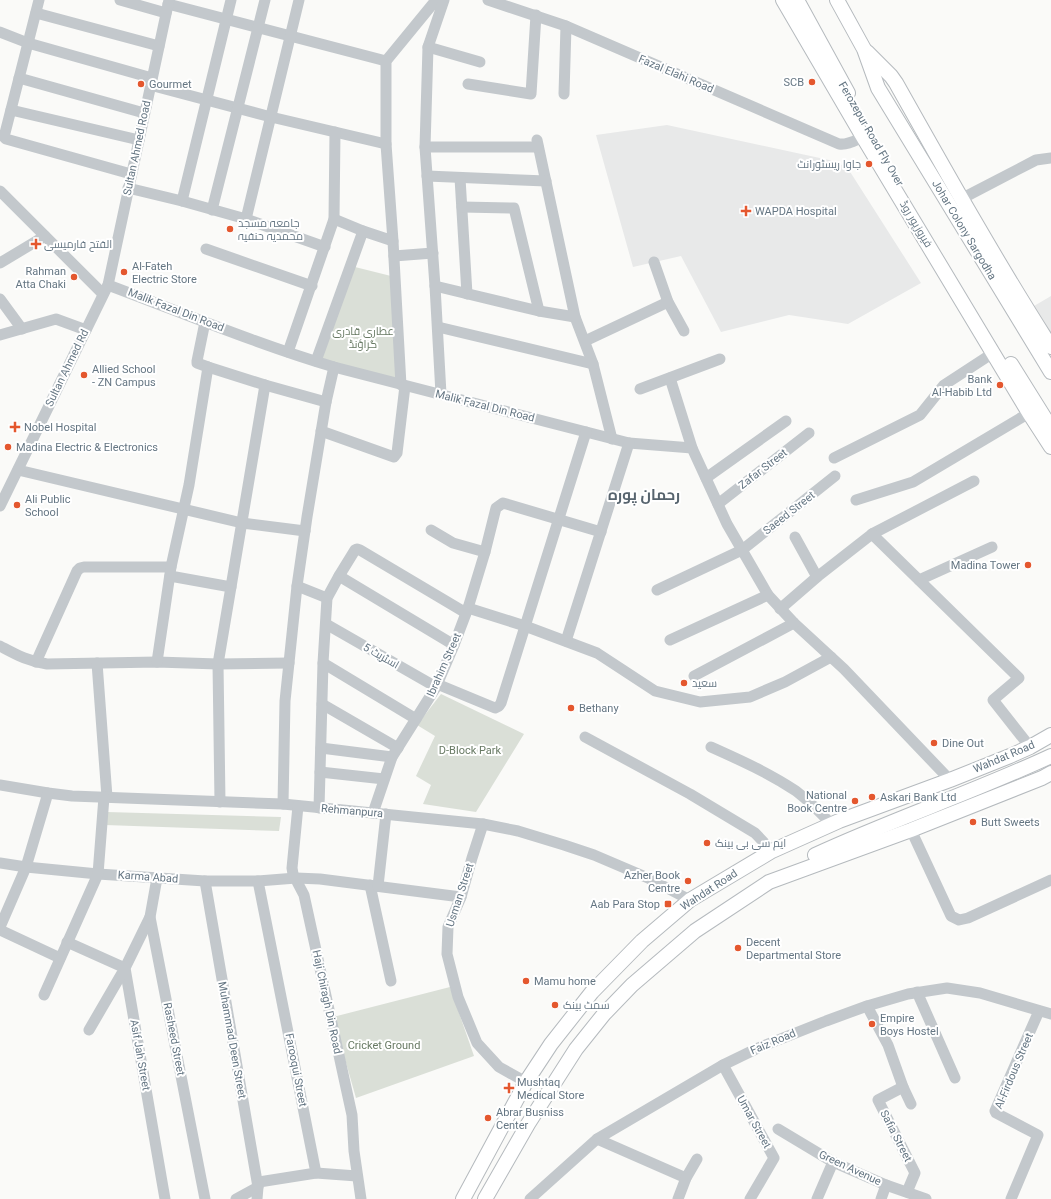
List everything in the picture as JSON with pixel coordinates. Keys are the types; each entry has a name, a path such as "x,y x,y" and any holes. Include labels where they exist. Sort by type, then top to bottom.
{"main road":[{"name":"فیروزپور روڈ","path":"783,0 863,137 1029,414 1051,448"},
{"name":"Ferozepur Road Fly Over","path":"797,0 868,130 1051,428"},
{"path":"837,0 864,49 896,83 961,199 1051,347"},
{"name":"Johar Colony Sargodha","path":"864,49 878,88 1051,372"},
{"name":"Wahdat Road","path":"463,1199 526,1082 551,1044 592,992 642,941 690,900 772,851 832,824 950,780 1030,747 1051,735"},
{"path":"485,1199 528,1124 576,1049 604,1014 632,985 695,931 805,860 868,831 955,797 1051,756"},
{"path":"769,882 911,830 1042,778 1051,773"}],"street":[{"path":"39,0 4,137 6,139 131,174"},
{"path":"120,0 168,6 386,62"},
{"path":"182,201 231,0"},
{"path":"212,210 264,0"},
{"path":"246,219 299,0"},
{"path":"321,431 394,457 397,453 403,386 386,144 386,62 436,0"},
{"path":"442,394 425,147 428,47 444,0"},
{"name":"Fazal Elahi Road","path":"488,0 566,26 839,144 845,145 863,137"},
{"name":"Sultan Ahmed Road","path":"105,290 168,6"},
{"path":"36,13 159,46"},
{"path":"468,84 531,94 536,15"},
{"path":"564,94 566,26"},
{"path":"0,32 28,43 238,108 386,144"},
{"path":"428,47 480,62"},
{"path":"19,78 144,113"},
{"path":"11,110 139,140"},
{"path":"288,352 334,219 335,132"},
{"path":"425,147 538,144 575,317 593,364 612,439"},
{"path":"961,199 1036,160 1051,158"},
{"path":"427,176 546,181"},
{"path":"460,178 467,294"},
{"path":"128,188 246,219 325,247"},
{"path":"0,191 45,236 105,290"},
{"path":"462,206 514,208 539,311"},
{"path":"334,219 394,241"},
{"path":"316,362 364,231"},
{"path":"0,263 45,236"},
{"path":"206,249 312,286"},
{"path":"394,256 433,253"},
{"path":"654,262 668,302 684,331"},
{"path":"435,286 539,311 575,317"},
{"name":"Malik Fazal Din Road","path":"105,290 205,322 316,362 403,386 442,394 629,443 692,448"},
{"name":"Sultan Ahmed Rd","path":"0,506 105,290"},
{"path":"0,299 22,329"},
{"path":"585,341 668,302"},
{"path":"0,335 56,319 86,330"},
{"path":"205,322 197,363 265,385 326,402"},
{"path":"438,327 593,364"},
{"path":"834,458 920,415 944,386 993,353"},
{"path":"640,390 720,359"},
{"path":"157,662 170,572 189,485 208,367"},
{"path":"283,804 285,701 297,586 321,431 334,367"},
{"path":"670,378 692,448 727,524 768,595 794,623 870,696 950,780"},
{"path":"220,802 218,664 265,385"},
{"path":"856,500 913,482 1029,414"},
{"path":"706,478 786,421"},
{"path":"525,626 586,432"},
{"name":"Zafar Street","path":"718,504 809,433"},
{"path":"566,641 629,443"},
{"path":"18,470 242,523 305,531"},
{"name":"Saeed Street","path":"657,590 742,550 835,476"},
{"path":"780,609 817,577 872,534 974,481"},
{"name":"Ibrahim Street","path":"373,813 384,779 395,753 437,686 454,646 467,611 485,552 496,508 503,503 558,519"},
{"path":"558,519 601,532"},
{"path":"431,530 453,543 485,552"},
{"path":"872,534 1019,678 993,700 1030,747"},
{"path":"795,537 817,577"},
{"path":"919,580 992,547"},
{"path":"319,808 323,663 327,598 338,576 354,550 357,549 467,611 525,626 597,653 655,691 700,702 750,697 785,682 831,657"},
{"path":"36,662 77,571 80,568 170,572 231,587"},
{"path":"338,576 454,646"},
{"path":"297,586 327,598"},
{"path":"670,640 768,595"},
{"path":"694,676 794,623"},
{"name":"اسٹریٹ 5","path":"326,624 437,686 494,708 499,706 501,703 525,626"},
{"path":"0,646 24,659 47,664 157,662 218,664 289,663"},
{"path":"44,995 98,874 106,797 98,663"},
{"path":"323,663 416,719"},
{"path":"322,704 395,753"},
{"path":"585,737 690,794 755,833 772,851"},
{"path":"711,747 754,767 796,792 817,809 832,824"},
{"path":"321,748 395,753"},
{"path":"320,772 384,779"},
{"name":"Rehmanpura","path":"0,785 72,796 283,804 483,824 518,831 594,855 648,878 690,900"},
{"path":"48,793 26,867 0,929 60,958"},
{"name":"Haji Chiragh Din Road","path":"298,806 292,868 293,874 304,895 352,1114 354,1151 361,1199"},
{"path":"386,814 374,886 391,981"},
{"name":"Usman Street","path":"483,824 461,898 448,927 447,954 458,997 477,1043 499,1067 526,1082"},
{"path":"911,830 951,916 959,920 968,918 1051,880"},
{"name":"Karma Abad","path":"0,863 98,874 205,881 258,881 296,878 320,879 461,898"},
{"name":"Rasheed Street","path":"157,878 150,917 206,1199"},
{"name":"Muhammad Deen Street","path":"205,881 258,1188 257,1199"},
{"name":"Farooqui Street","path":"258,881 316,1173"},
{"path":"89,1030 125,968 150,917"},
{"path":"67,942 125,968"},
{"name":"Asif Jah Street","path":"125,968 165,1199"},
{"name":"Faiz Road","path":"530,1199 597,1139 723,1065 758,1048 866,1006 917,992 947,988 980,992 1051,1014"},
{"path":"917,992 955,1078"},
{"path":"866,1006 888,1045 903,1087 911,1104"},
{"name":"Al-Firdous Street","path":"1012,1199 1038,1135 996,1113 995,1111 1040,1011"},
{"name":"Umar Street","path":"723,1065 774,1158 750,1199"},
{"name":"Safia Street","path":"903,1087 878,1100 915,1173 907,1192"},
{"name":"Green Avenue","path":"778,1129 833,1162 886,1185 926,1199"},
{"path":"597,1139 686,1178"},
{"path":"678,1199 686,1178 697,1159"},
{"path":"817,1199 833,1162"},
{"path":"236,1199 258,1188 259,1182 316,1173 357,1176"},
{"path":"880,1199 886,1185"}],"shaded area":[{"name":"WAPDA Hospital","path":"667,125 829,160 847,167 921,283 848,324 789,315 721,332 681,256 633,267 596,135"},
{"path":"1051,296 1051,333 1034,306"}],"green space":[{"name":"عطاری قادری گراؤنڈ","path":"351,266 395,277 401,385 316,361"},
{"name":"D-Block Park","path":"441,694 524,734 476,812 423,804 431,785 416,776 435,736 417,725"},
{"path":"107,812 281,817 279,831 105,825"},
{"name":"Cricket Ground","path":"450,987 474,1056 356,1098 333,1017"}],"place":[{"name":"SCB","path":"812,82"},
{"name":"Gourmet","path":"141,84"},
{"name":"جاوا ریسٹورانٹ","path":"869,164"},
{"name":"WAPDA Hospital","path":"746,211"},
{"name":"جامعہ مسجد محمدیہ حنفیہ","path":"230,229"},
{"name":"الفتح فارمیسی","path":"36,244"},
{"name":"Al-Fateh Electric Store","path":"124,272"},
{"name":"Rahman Atta Chaki","path":"74,277"},
{"name":"Allied School - ZN Campus","path":"84,375"},
{"name":"Bank Al-Habib Ltd","path":"1000,385"},
{"name":"Nobel Hospital","path":"15,427"},
{"name":"Madina Electric & Electronics","path":"8,447"},
{"name":"Ali Public School","path":"17,505"},
{"name":"Madina Tower","path":"1028,565"},
{"name":"سعید","path":"684,683"},
{"name":"Bethany","path":"571,708"},
{"name":"Dine Out","path":"934,743"},
{"name":"Askari Bank Ltd","path":"872,797"},
{"name":"National Book Centre","path":"855,801"},
{"name":"Butt Sweets","path":"973,822"},
{"name":"ایم سی بی بینک","path":"707,843"},
{"name":"Azher Book Centre","path":"688,881"},
{"name":"Aab Para Stop","path":"668,904"},
{"name":"Decent Departmental Store","path":"738,948"},
{"name":"Mamu home","path":"526,981"},
{"name":"سمٹ بینک","path":"555,1005"},
{"name":"Empire Boys Hostel","path":"872,1024"},
{"name":"Mushtaq Medical Store","path":"509,1088"},
{"name":"Abrar Busniss Center","path":"488,1118"}],"district":[{"name":"رحمان پورہ","path":"644,495"}]}
